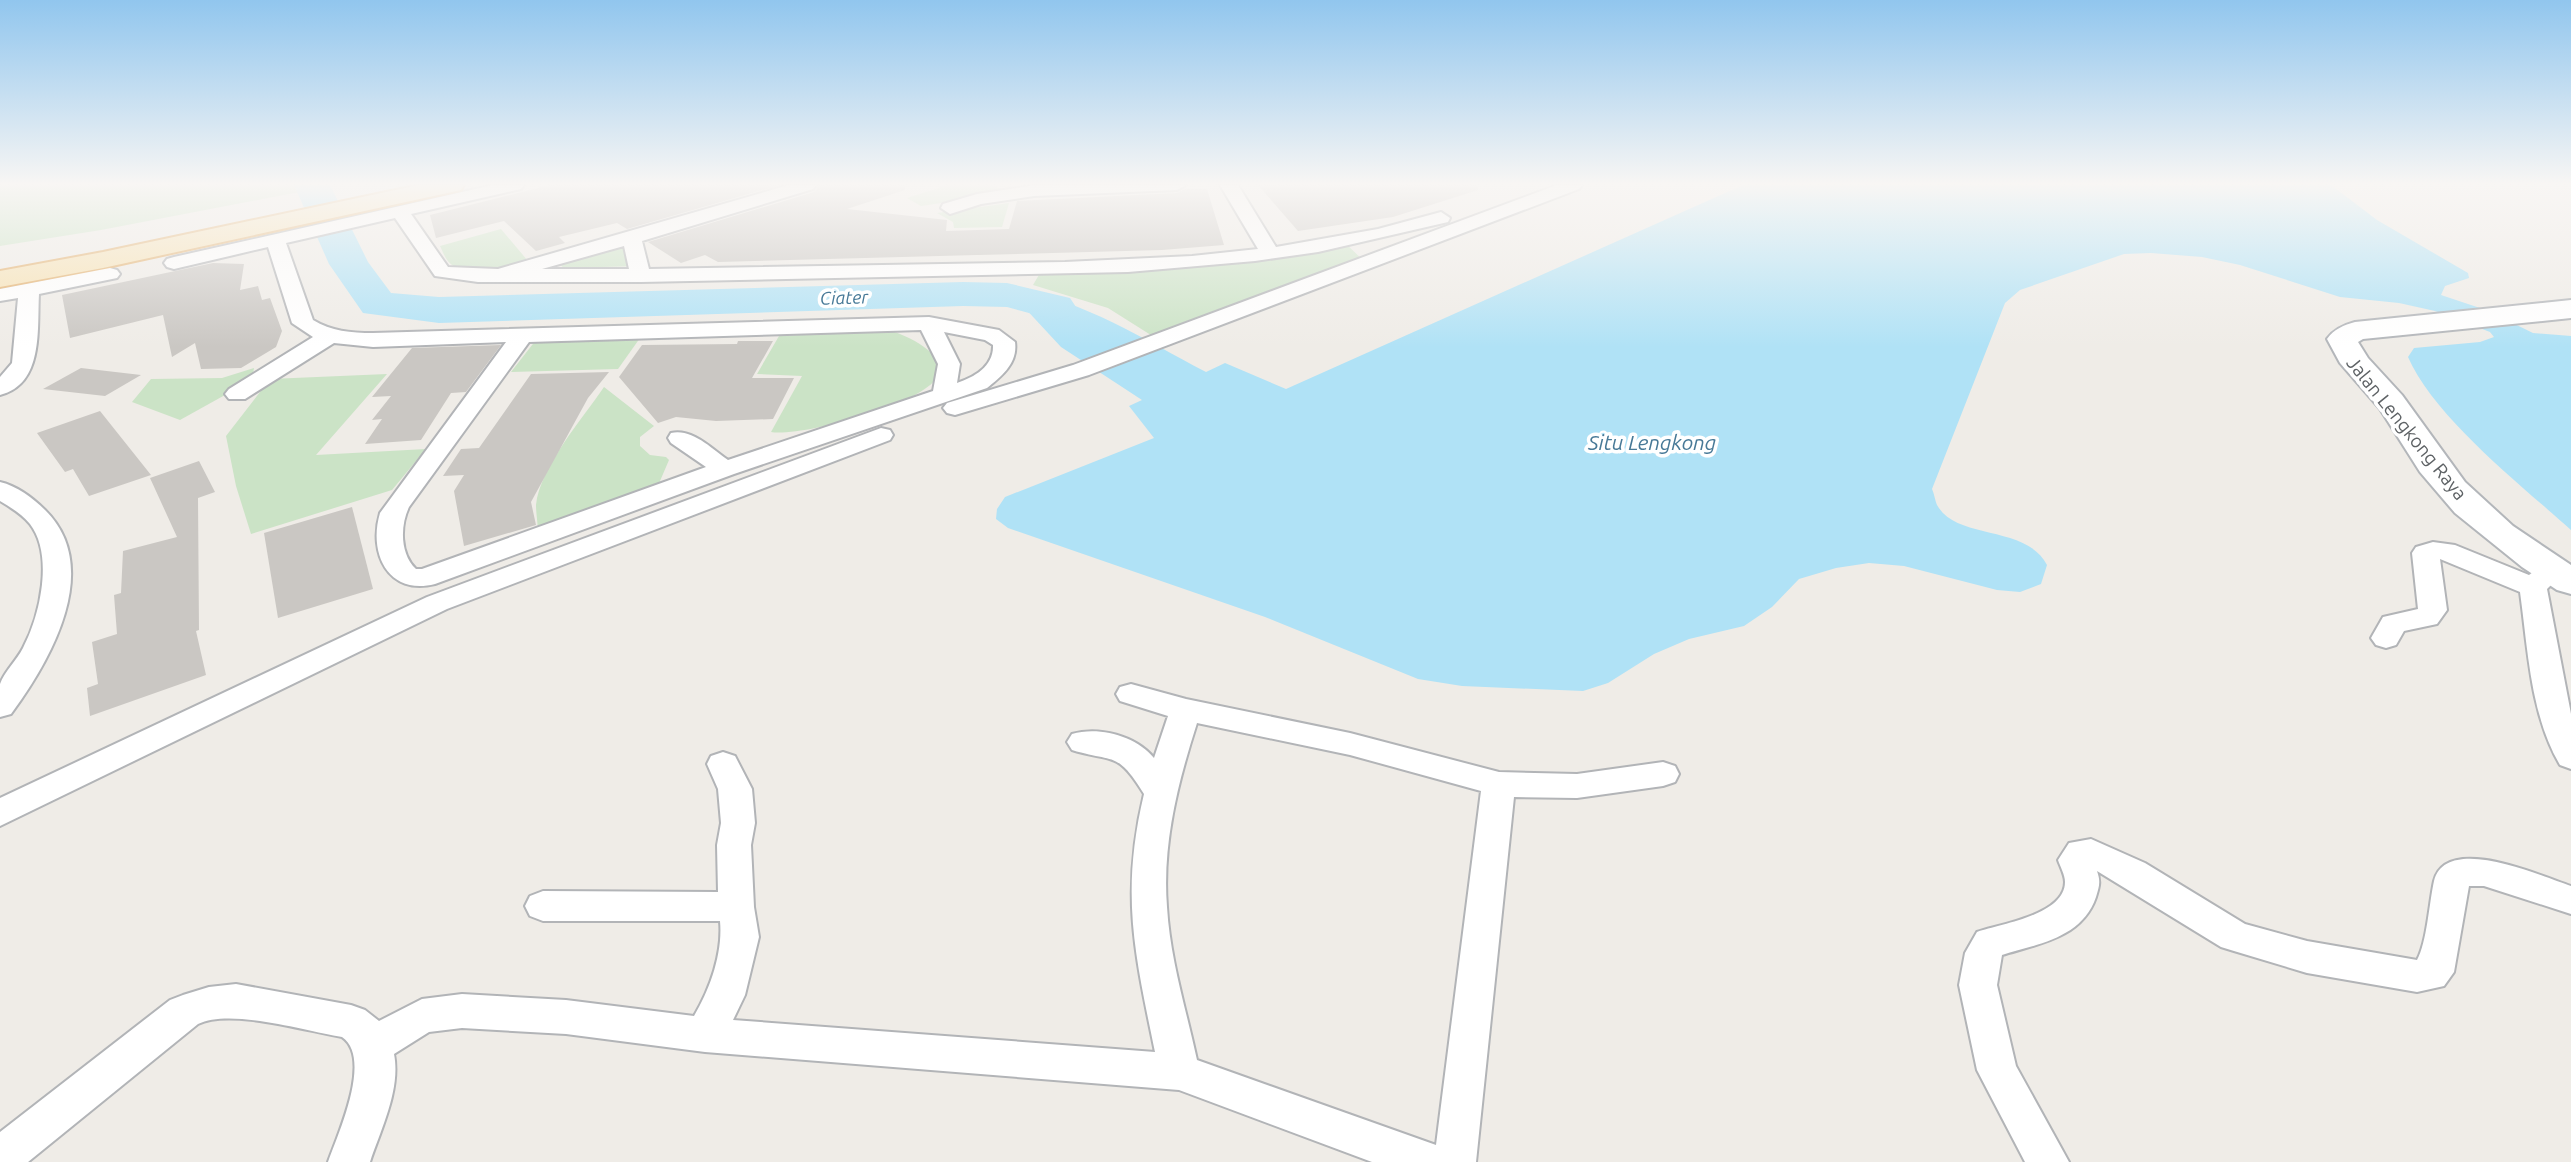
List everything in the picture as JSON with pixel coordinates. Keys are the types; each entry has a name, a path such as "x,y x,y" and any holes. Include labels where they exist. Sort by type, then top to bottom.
{"main road":[{"path":"0,258 151,239"},
{"path":"0,279 195,239"}],"street":[{"path":"174,263 231,239"},
{"path":"271,239 303,323 313,331 329,336 373,340 929,323 991,335 1004,342 1006,350 1004,359 979,383 725,469 425,578 408,577 401,571 389,543 391,516 522,336"},
{"path":"419,239 442,272 478,276 1146,265 1270,253 1351,239"},
{"path":"499,275 628,239"},
{"path":"632,239 641,275"},
{"path":"1262,239 1270,253"},
{"path":"0,813 437,603 944,411 1081,370 1429,239"},
{"path":"0,295 110,274"},
{"path":"0,388 17,375 23,363 29,291"},
{"name":"Jalan Lengkong Raya","path":"2552,579 2469,506 2440,474 2390,401 2346,351 2342,338 2355,331 2571,309"},
{"path":"929,323 950,364 944,394"},
{"path":"237,394 329,336"},
{"path":"680,438 725,469"},
{"path":"0,490 20,501 47,530 57,570 57,588 41,645 23,678 0,706"},
{"path":"2386,638 2393,624 2427,617 2433,610 2426,553 2433,550 2552,579 2552,705 2571,757"},
{"path":"1131,694 1186,710 1350,744 1500,784 1577,786 1663,774"},
{"path":"1179,1072 1152,943 1148,894 1156,818 1186,710"},
{"path":"1083,742 1108,743 1135,756 1161,795"},
{"path":"705,1035 726,995 740,937 736,906 734,845 738,824 735,789 723,764"},
{"path":"1455,1162 1500,784"},
{"path":"2048,1162 1997,1070 1978,985 1984,953 1990,943 2046,928 2075,905 2083,882 2076,860 2081,853 2091,852 2132,873 2234,936 2307,957 2417,976 2435,972 2453,877 2457,873 2484,872 2571,900"},
{"path":"543,906 736,906"},
{"path":"0,1158 184,1012 203,1003 236,1001 351,1022 365,1032 372,1045 375,1082 349,1162"},
{"path":"372,1045 422,1016 461,1010 566,1017 705,1035 1179,1072 1427,1162"}],"green space":[{"path":"0,239 43,239 0,246"},
{"path":"464,239 510,239 528,261 489,270 469,271 450,263 440,246"},
{"path":"1343,241 1367,264 1154,337 1108,308 1033,285 1043,268 1274,253"},
{"path":"626,242 641,266 564,268 557,262"},
{"path":"889,330 905,336 932,353 939,369 937,377 927,388 860,417 807,429 771,432 802,376 757,374 779,336"},
{"path":"640,338 618,369 511,372 536,340"},
{"path":"254,368 252,380 180,420 132,402 151,379 222,378"},
{"path":"387,374 316,455 426,449 392,490 251,534 236,486 226,436 270,379"},
{"path":"604,387 654,426 640,437 640,446 650,455 666,457 669,460 657,488 538,532 536,505 545,475"}],"water":[{"name":"Situ Lengkong","path":"1622,239 2410,239 2468,273 2469,278 2445,286 2441,295 2486,310 2533,333 2571,336 2571,530 2458,427 2420,380 2408,357 2414,348 2480,342 2494,337 2490,332 2435,311 2399,303 2340,297 2240,265 2202,257 2124,254 2020,290 2005,303 1932,489 1937,505 1947,516 1960,524 2008,537 2037,552 2047,565 2041,584 2020,592 1997,590 1904,566 1869,563 1836,568 1799,579 1772,607 1744,626 1689,639 1654,654 1608,683 1583,691 1462,686 1418,679 1265,617 1008,528 996,519 997,509 1005,497 1154,438 1129,406 1142,400 1061,347 1022,305 999,299 975,301 984,284 1044,295 1099,316 1206,372 1225,363 1286,389"}],"building":[{"path":"523,239 561,239 565,243 536,251"},
{"path":"657,239 1222,239 1224,245 1162,250 718,262 705,255 681,263 648,242"},
{"path":"213,263 244,264 240,290 258,286 262,300 270,298 282,331 276,347 241,368 201,369 195,343 172,357 163,315 70,338 62,295"},
{"path":"738,341 773,341 752,378 794,378 773,419 716,421 676,417 658,423 619,377 642,345 737,344"},
{"path":"501,345 466,392 451,393 421,440 365,444 382,419 372,420 391,396 372,397 412,348"},
{"path":"81,368 141,375 105,396 43,389"},
{"path":"609,372 588,398 531,502 536,525 464,546 454,491 464,475 443,476 461,449 479,448 531,374"},
{"path":"100,411 151,475 89,496 73,469 65,472 37,433"},
{"path":"199,461 215,492 198,498 199,630 196,631 206,675 90,716 87,688 98,684 92,642 117,634 114,595 121,593 123,551 177,537 150,478"},
{"path":"352,507 373,589 278,618 264,533"}],"waterway":[{"name":"Ciater","path":"337,239 349,264 378,304 439,310 963,294 1007,295 1055,307"}]}
